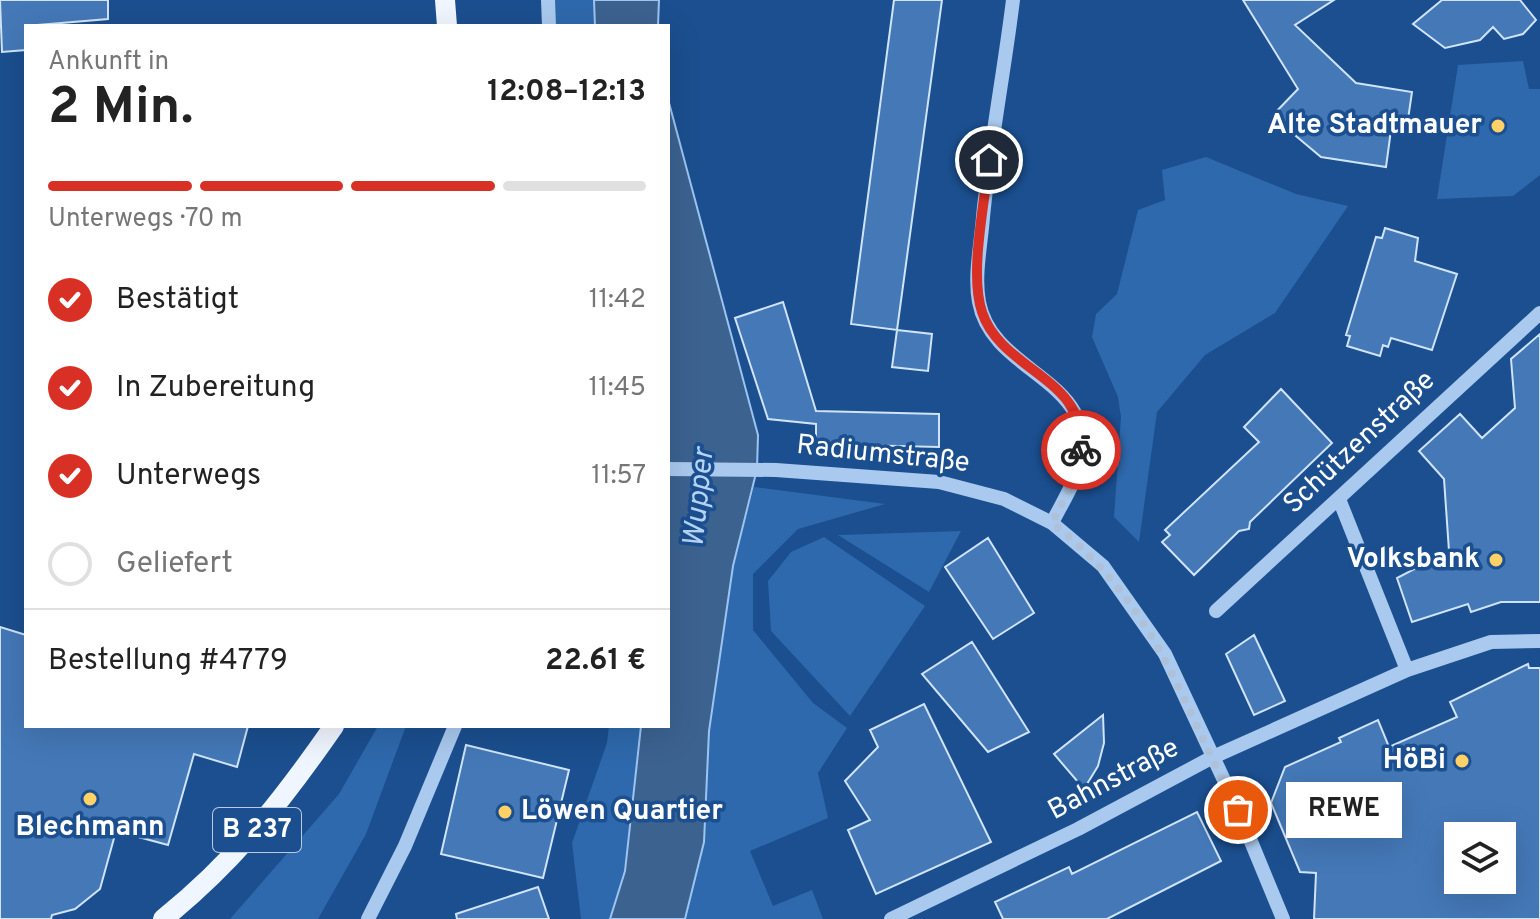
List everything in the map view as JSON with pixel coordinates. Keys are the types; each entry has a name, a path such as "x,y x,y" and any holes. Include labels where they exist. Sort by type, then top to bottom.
{"main road":[{"path":"445,0 447,24"},
{"name":"B 237","path":"163,919 211,880 279,805 333,728"}],"street":[{"path":"548,0 549,24"},
{"path":"1013,0 989,160 979,300 990,331 1008,352 1046,378 1070,400 1078,420 1082,442 1077,469 1052,523"},
{"name":"Schützenstraße","path":"1216,611 1540,313"},
{"name":"Radiumstraße","path":"670,469 776,470 939,482 1004,499 1052,523 1103,566 1165,654 1211,758 1238,810 1283,919"},
{"path":"1339,499 1407,670"},
{"name":"Bahnstraße","path":"891,919 1078,829 1211,758 1407,670 1491,642 1540,641"},
{"path":"368,919 405,846 454,728"}],"shaded area":[{"path":"548,0 594,0 595,24 549,24"},
{"path":"1523,61 1529,89 1540,89 1540,175 1513,196 1437,199 1458,65"},
{"path":"1206,157 1296,194 1348,206 1275,313 1205,355 1157,412 1139,542 1114,517 1121,417 1118,397 1092,337 1096,314 1117,294 1138,210 1165,200 1162,170"},
{"path":"754,487 885,504 798,529 753,574 753,630 813,703 847,728 818,773 828,818 750,851 773,906 812,890 823,919 685,919 704,842 709,731 733,566"},
{"path":"961,531 929,592 838,535"},
{"path":"824,537 925,606 850,716 771,631 768,581 791,552"},
{"path":"377,728 405,728 366,834 318,919 230,919 339,794"},
{"path":"609,728 641,728 625,871 610,919 581,919 572,843 607,743"}],"water":[{"path":"594,0 659,0 658,24 595,24"},
{"name":"Wupper","path":"670,106 758,435 757,469 733,566 709,731 704,842 685,919 610,919 625,871 641,728 670,728"}],"building":[{"path":"0,0 108,0 108,19 24,24 24,50 2,52"},
{"path":"894,0 942,0 897,330 851,324"},
{"path":"1243,0 1334,0 1295,25 1356,83 1412,92 1406,133 1391,130 1386,167 1321,157 1272,116 1298,89"},
{"path":"1442,0 1520,0 1536,20 1523,34 1504,39 1493,27 1480,40 1445,48 1413,24"},
{"path":"1385,228 1418,238 1415,261 1457,274 1432,350 1391,338 1388,347 1383,345 1380,356 1347,346 1350,336 1346,335 1376,237 1382,238"},
{"path":"783,302 816,411 939,414 939,447 816,444 816,424 768,419 735,318"},
{"path":"897,330 932,334 928,371 892,367"},
{"path":"1540,334 1540,602 1501,602 1471,612 1468,604 1412,622 1397,578 1449,551 1444,479 1419,451 1460,414 1482,438 1515,408 1511,359"},
{"path":"1281,389 1332,443 1250,522 1249,529 1239,531 1194,575 1162,542 1170,535 1165,530 1259,442 1244,427"},
{"path":"988,538 1034,613 993,639 945,567"},
{"name":"Blechmann","path":"0,627 24,634 24,728 247,728 237,767 194,754 168,845 116,831 100,889 75,909 52,915 51,919 0,919"},
{"path":"1254,635 1285,701 1254,715 1226,654"},
{"path":"972,642 1029,732 988,752 922,674"},
{"path":"1528,664 1529,668 1540,668 1540,919 1314,919 1316,873 1300,872 1271,803 1285,767 1341,742 1339,738 1378,720 1389,747 1457,717 1450,702"},
{"path":"924,704 991,842 876,894 848,830 870,820 845,781 878,747 870,730"},
{"path":"1103,715 1104,743 1098,766 1084,789 1054,754"},
{"name":"Löwen Quartier","path":"466,745 569,770 543,878 441,854"},
{"path":"1197,812 1221,861 1107,919 1003,919 995,902 1069,867 1072,874"},
{"path":"538,887 549,919 457,919 456,914"}],"way so far":[{"path":"1081,450 1075,478 1052,523 1103,566 1134,606 1165,654 1211,758 1238,810"}],"place":[{"name":"Alte Stadtmauer","path":"1498,126"},
{"name":"Volksbank","path":"1496,560"},
{"name":"HöBi","path":"1462,761"},
{"name":"Blechmann","path":"90,799"},
{"name":"REWE","path":"1238,810"},
{"name":"Löwen Quartier","path":"505,812"}],"route":[{"path":"989,160 978,269 982,313 990,331 1008,352 1046,378 1070,400 1078,420 1081,450"}]}
